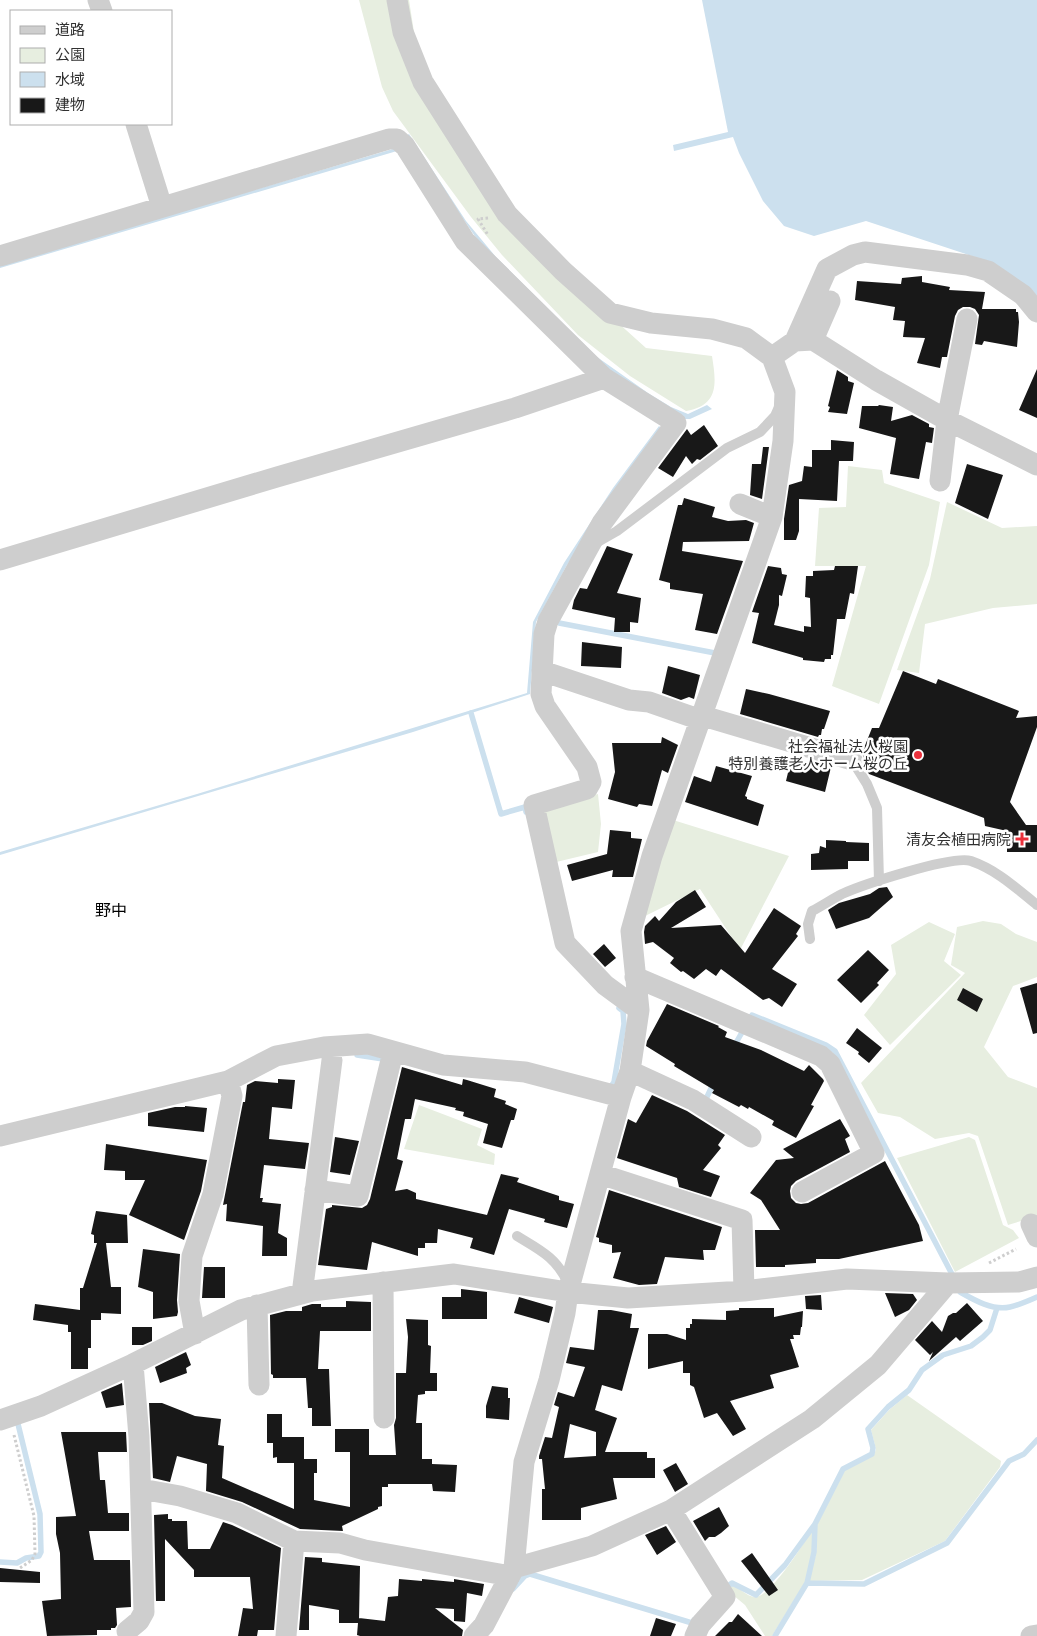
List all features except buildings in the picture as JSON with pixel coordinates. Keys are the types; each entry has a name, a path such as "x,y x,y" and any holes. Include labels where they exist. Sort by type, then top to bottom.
{"street":[{"path":"397,0 403,32 423,82 508,214 563,271 610,313 651,323 712,329 746,338 772,357 785,392 782,440 772,517 652,856 631,931 639,1010 630,1071 621,1097 569,1289 566,1313 549,1380 524,1462 512,1572 484,1625 474,1636"},
{"path":"136,125 162,207"},
{"path":"0,256 389,138 397,139 405,146 465,241 604,378 676,422 602,523 548,621 544,634 541,694 545,706 587,767 591,782 587,790 534,805 566,943 605,986 639,1010"},
{"path":"804,340 828,269 853,255 865,252 967,265 988,271 1023,295 1037,312"},
{"path":"772,357 804,340 830,302"},
{"path":"940,481 947,420 967,319"},
{"path":"804,340 947,420 1037,465"},
{"path":"0,560 277,476 515,408 604,378"},
{"path":"740,504 772,517"},
{"path":"542,671 629,700 649,702 852,760"},
{"path":"636,977 820,1056 830,1064 874,1152 802,1192"},
{"path":"0,1136 228,1081 276,1056 324,1047 368,1044 443,1066 525,1072 621,1097"},
{"path":"315,1190 358,1196 393,1052"},
{"path":"302,1294 332,1060"},
{"path":"630,1071 692,1100 751,1137"},
{"path":"195,1334 189,1301 192,1256 213,1194 232,1096 228,1081"},
{"path":"600,1174 742,1220 744,1291"},
{"path":"5,1419 41,1406 133,1364 241,1310 312,1291 454,1274 628,1298 744,1291 847,1280 948,1283 1020,1282 1037,1277"},
{"path":"383,1282 384,1418"},
{"path":"140,1489 180,1496 236,1513 294,1541 340,1543 365,1550 512,1572 592,1546 671,1510 812,1419 878,1365 948,1283"},
{"path":"257,1306 259,1385"},
{"path":"127,1631 139,1621 144,1612 139,1436 133,1364"},
{"path":"671,1510 725,1597 700,1625 695,1636"},
{"path":"286,1636 294,1541"},
{"path":"1031,1636 1037,1635"}],"lane":[{"path":"590,546 617,530 727,448 760,432 775,416 785,392"},
{"path":"852,760 867,784 877,808 878,881"},
{"path":"810,938 808,924 812,911 843,894 878,881 941,863 968,860 996,872 1037,905"},
{"path":"517,1236 553,1258 564,1272 569,1289"}],"path":[{"path":"5,1419 34,1516 35,1554 32,1560 20,1568"}],"green space":[{"path":"359,0 409,0 419,64 546,258 646,348 712,356 713,391 705,404 686,411 630,376 578,335 502,255 471,217 393,111 382,87"},
{"path":"848,466 882,470 884,483 940,502 929,565 879,704 832,686 866,566 815,566 819,508 846,507"},
{"path":"947,502 1002,528 1037,526 1037,604 993,608 925,624 919,673 897,670 930,579"},
{"path":"598,794 601,824 598,852 552,863 542,810"},
{"path":"673,820 789,856 740,950 700,889 643,917"},
{"path":"983,921 1001,924 1016,934 1037,942 1037,977 1013,986 984,1047 1008,1077 1037,1088 1037,1216 1008,1225 978,1136 969,1133 935,1139 900,1117 878,1113 861,1083 965,973 951,965 957,927"},
{"path":"929,922 955,934 944,961 961,975 890,1045 864,1015 896,974 891,945"},
{"path":"419,1105 482,1129 477,1145 495,1154 494,1165 404,1149"},
{"path":"969,1137 975,1140 1003,1225 1013,1230 1019,1238 955,1272 897,1158"},
{"path":"907,1395 1001,1461 1000,1467 945,1541 862,1580 809,1581 816,1554 817,1525 845,1470 874,1455 876,1449 871,1430 889,1410"},
{"path":"810,1533 814,1533 813,1552 805,1582 772,1636 765,1636 745,1605 727,1590 733,1585 746,1594 754,1597 760,1596 785,1571"}],"water":[{"path":"702,0 1037,0 1037,300 987,261 866,221 814,236 784,226 763,201 733,137 674,151 673,145 728,132"},
{"path":"409,134 466,221 496,257 597,357 671,407 688,414 707,405 712,409 690,419 681,419 596,361 483,248 406,136"},
{"path":"396,148 397,151 0,268 0,265"},
{"path":"659,426 661,428 613,495 567,565 536,622 530,694 413,732 0,855 0,852 527,693 533,622 564,563 613,488"}],"waterway":[{"path":"559,623 715,653"},
{"path":"471,713 501,814 525,807 526,812"},
{"path":"609,1089 614,1082 624,1024 623,1011 619,1008"},
{"path":"733,1048 752,1015 826,1045 835,1051 954,1278"},
{"path":"357,1055 383,1059"},
{"path":"702,1102 706,1099 714,1082"},
{"path":"959,1289 960,1292 977,1301 990,1306 1004,1308 1024,1303 1037,1297"},
{"path":"724,1589 732,1583 756,1595 785,1565 815,1524 843,1469 872,1454 873,1448 868,1429 888,1407 909,1390 922,1370 943,1355 971,1346 983,1337 990,1330 997,1308"},
{"path":"0,1562 17,1563 26,1558 39,1556 41,1552 40,1514 18,1424"},
{"path":"807,1583 864,1584 947,1543 1009,1461 1024,1454 1037,1440"},
{"path":"775,1636 807,1583 814,1552 815,1524"},
{"path":"513,1589 525,1576 530,1574 692,1623 694,1620"}],"place":[{"name":"社会福祉法人桜園 特別養護老人ホーム桜の丘","path":"918,755"},
{"name":"清友会植田病院","path":"1022,839"}],"district":[{"name":"野中","path":"111,910"}]}
